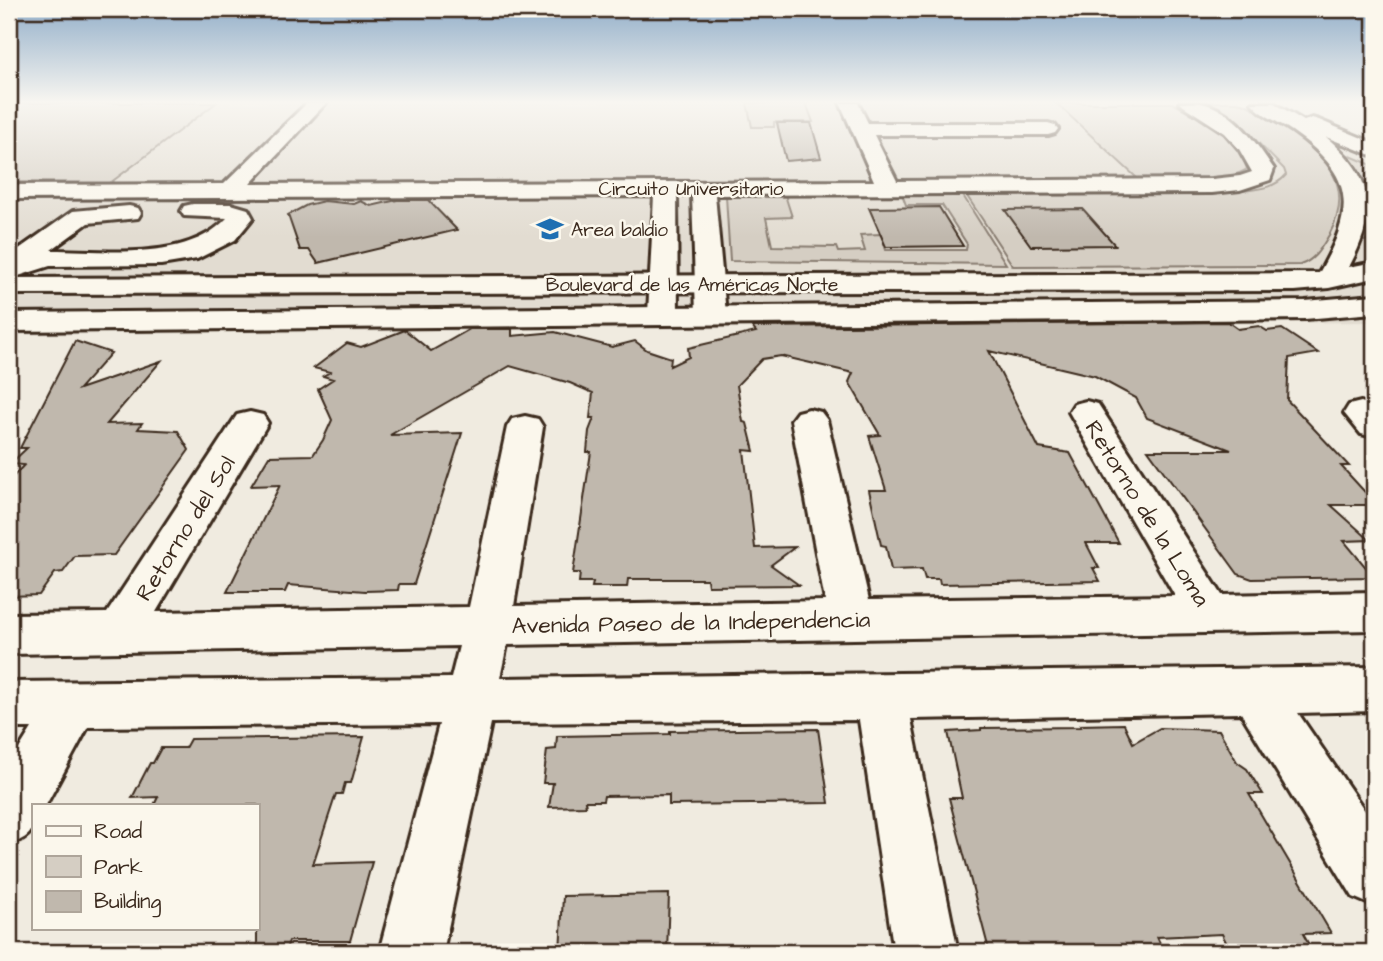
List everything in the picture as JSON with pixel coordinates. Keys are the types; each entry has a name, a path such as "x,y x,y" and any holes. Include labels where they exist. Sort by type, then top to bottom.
{"street":[{"path":"231,190 273,148"},
{"path":"866,148 872,180"},
{"name":"Circuito Universitario","path":"9,191 274,190 456,180 684,183 872,180 1107,186 1234,183 1254,180 1262,175 1263,170 1247,148"},
{"path":"1327,148 1350,178 1356,200 1356,223 1329,280"},
{"path":"1087,167 1107,186"},
{"path":"274,190 292,173"},
{"path":"684,183 709,283 711,314"},
{"path":"663,314 663,284 684,183"},
{"path":"232,211 241,218 226,235 188,253 161,257 47,258 9,269 82,216 232,211"},
{"path":"9,286 47,258"},
{"name":"Boulevard de las Américas Norte","path":"9,286 1267,283 1329,280 1374,270"},
{"name":"Boulevard de las Américas Norte","path":"9,322 1305,310 1374,304"},
{"name":"Retorno de la Loma","path":"1086,412 1210,614"},
{"path":"810,420 852,620"},
{"name":"Retorno del Sol","path":"120,632 250,424"},
{"path":"411,952 488,625 525,427"},
{"name":"Avenida Paseo de la Independencia","path":"9,634 1374,611"},
{"path":"9,705 881,697 1374,689"},
{"path":"1255,691 1374,876"},
{"path":"881,697 926,952"},
{"path":"9,817 74,704"}],"shaded area":[{"path":"9,148 1354,148 1374,156 1374,322 9,335"}],"green space":[{"path":"9,148 157,148 110,183 9,182"},
{"path":"1104,148 1236,148 1242,155 1247,169 1224,177 1137,178"},
{"path":"1263,148 1312,148 1331,170 1337,184 1337,216 1329,235 1317,253 1300,265 1013,266 965,193 1243,191 1272,185 1286,175 1284,169"},
{"path":"1341,152 1374,166 1374,238 1361,242 1368,218 1367,194 1358,171"},
{"path":"902,194 962,194 1006,264 730,261 726,196 785,195 792,217 766,218 772,246 836,247 838,252 865,251 860,235 881,234 886,250 966,250 967,244 942,205 906,205"}],"building":[{"path":"783,148 818,148 821,158 786,161"},
{"path":"397,200 428,200 457,230 318,263 309,250 300,250 288,215 307,205 324,201 354,204 361,201 371,206"},
{"path":"939,207 963,246 886,247 869,208"},
{"path":"1083,209 1115,245 1031,246 1005,210"},
{"path":"1228,322 1238,329 1259,326 1267,331 1282,329 1318,353 1289,358 1287,400 1349,466 1341,466 1374,502 1374,505 1331,505 1370,540 1344,541 1374,577 1252,579 1238,574 1148,450 1231,450 1147,418 1136,398 1095,376 989,351 1039,448 1070,453 1119,543 1086,543 1099,568 1093,568 1100,581 940,584 939,579 925,579 922,569 891,570 886,546 881,545 869,490 886,490 869,436 880,435 849,382 853,373 781,356 762,359 737,385 743,422 747,423 754,451 744,450 755,548 795,547 771,565 799,585 708,586 707,579 628,579 627,587 592,587 593,582 579,582 580,573 573,573 591,452 587,452 589,431 594,418 590,418 593,393 570,383 510,366 390,435 462,433 414,584 399,584 398,590 365,591 288,585 285,592 227,592 280,485 251,486 269,456 313,455 332,420 318,389 333,379 323,376 330,372 314,368 347,343 361,347 405,330 431,351 470,329 512,329 512,336 555,332 612,347 635,341 647,350 671,358 670,366 689,357 688,348 756,332 752,327"},
{"path":"75,341 111,353 79,389 161,361 107,424 142,423 138,429 178,431 189,450 114,555 75,556 63,572 55,573 39,595 9,596 9,481 24,465 10,464 27,448 20,448"},
{"path":"1124,724 1133,743 1160,728 1219,730 1237,762 1247,769 1263,794 1249,794 1331,933 1303,934 1313,952 1231,952 1222,934 1157,937 1164,952 989,950 949,798 962,798 948,732 981,728"},
{"path":"818,729 829,803 669,805 669,795 604,796 603,801 585,801 586,806 549,807 553,783 543,783 547,750 556,749 557,736"},
{"path":"364,737 351,783 345,783 342,794 336,794 313,864 372,862 350,941 289,941 285,952 257,952 259,804 154,804 158,797 132,798 161,748 185,748 190,739"},
{"path":"669,894 667,952 560,952 563,896"}],"place":[{"name":"Area baldio","path":"550,229"}]}
